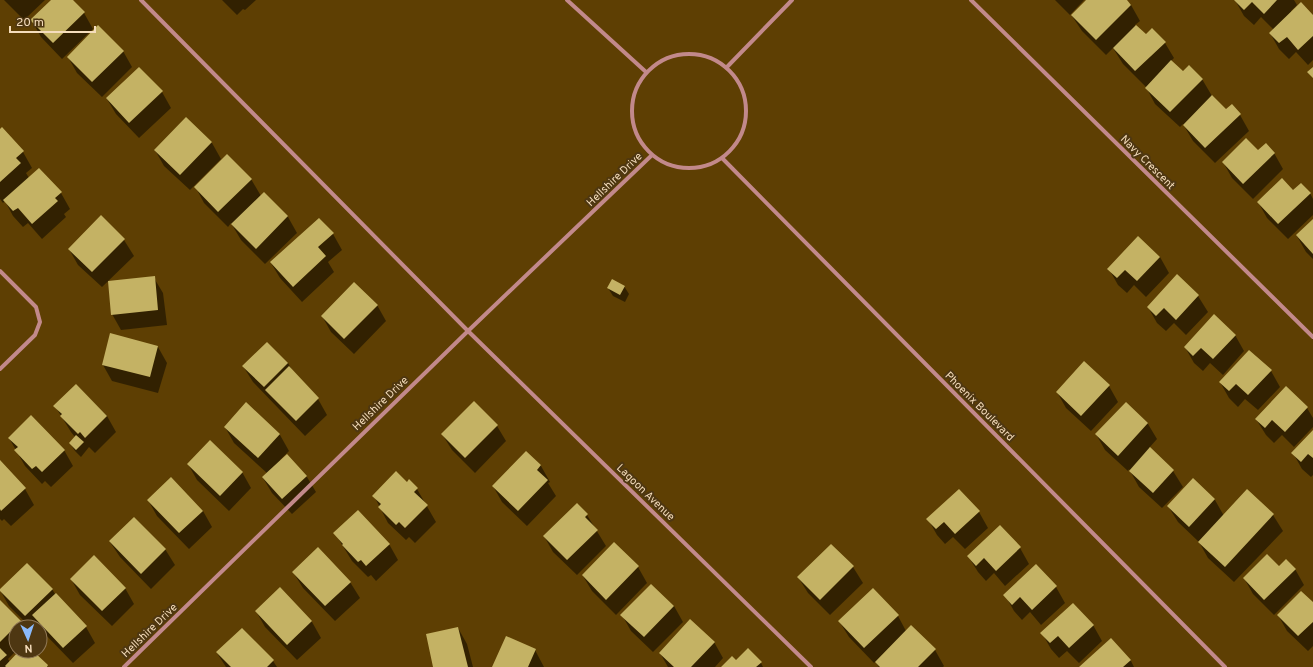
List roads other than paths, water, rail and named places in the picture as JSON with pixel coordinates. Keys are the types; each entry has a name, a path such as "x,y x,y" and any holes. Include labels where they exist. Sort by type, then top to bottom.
{"street":[{"name":"Lagoon Avenue","path":"141,0 468,331 811,667"},
{"path":"567,0 646,72"},
{"path":"727,67 792,0"},
{"name":"Navy Crescent","path":"971,0 1313,337"},
{"path":"676,54 694,54 711,57 727,67 738,80 745,96 747,113 744,130 735,146 722,158 705,166 687,168 668,164 652,155 640,141 633,124 632,106 636,88 646,72 660,61 676,54"},
{"name":"Hellshire Drive","path":"124,667 468,331 652,155"},
{"name":"Phoenix Boulevard","path":"722,158 1225,667"},
{"path":"0,271 36,307 40,322 35,334 0,369"}]}
